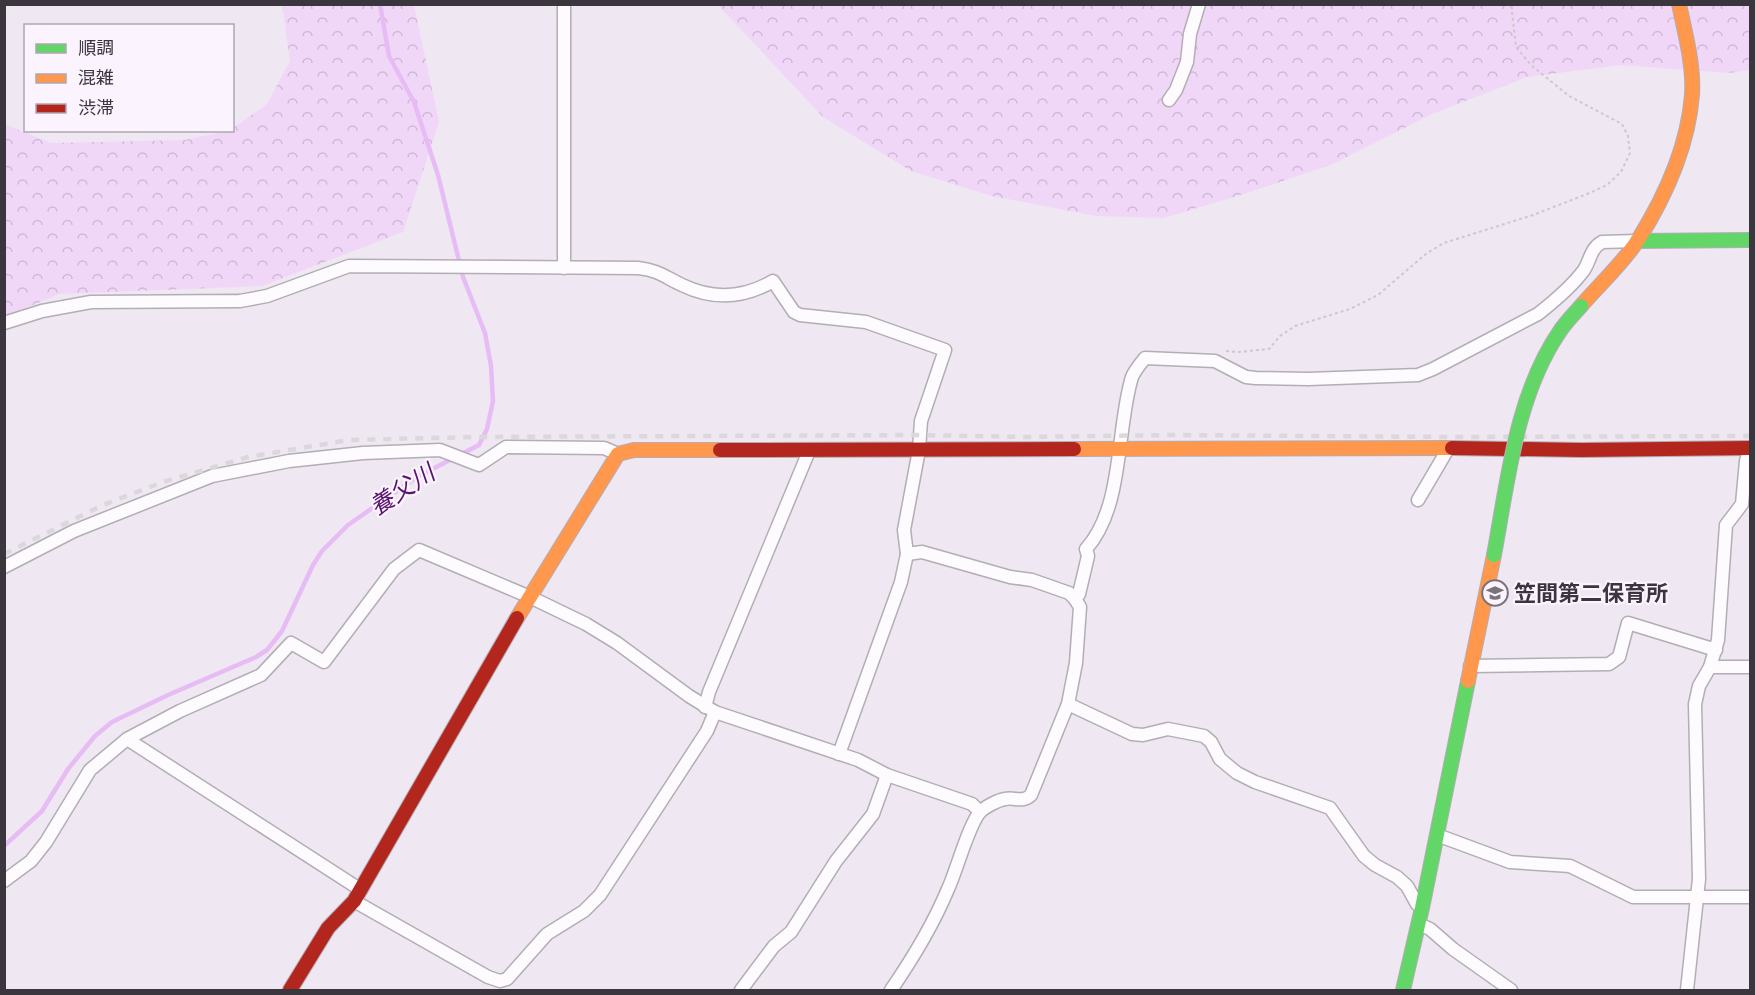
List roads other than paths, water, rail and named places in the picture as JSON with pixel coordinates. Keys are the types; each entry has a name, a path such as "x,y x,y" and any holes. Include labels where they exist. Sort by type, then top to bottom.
{"street":[{"path":"564,4 564,268"},
{"path":"1169,100 1176,90 1187,62 1190,34 1200,4"},
{"path":"1403,990 1419,924 1521,421 1532,385 1558,334 1571,316 1637,241 1667,186 1684,142 1692,94 1689,52 1679,4"},
{"path":"1075,598 1079,594 1088,556 1086,549 1096,538 1113,490 1133,375 1145,358 1215,361 1246,377 1256,378 1308,379 1418,375 1538,314 1584,270 1591,252 1602,242 1750,240"},
{"path":"4,322 42,311 91,302 256,299 349,266 638,268 655,270 690,289 718,296 752,292 773,281 794,312 800,315 866,322 945,350 921,421 919,450 904,530 907,554 902,582 839,754"},
{"path":"4,567 74,531 212,476 289,461 363,453 440,450 479,465 506,447 604,448 618,454 634,450 1750,448 1746,461 1742,504 1726,525 1716,650 1700,686 1695,704 1699,879 1687,990"},
{"path":"1418,500 1448,449"},
{"path":"127,739 357,896 488,977 500,981 507,979 548,934 584,911 600,895 707,731 710,709 709,692 809,451"},
{"path":"290,990 328,928 357,896 530,597 618,454"},
{"path":"4,881 32,861 90,770 127,739 180,711 261,675 291,643 324,662 394,569 419,550 530,597 586,624 617,643 710,709 858,760 887,776 972,804 980,812"},
{"path":"891,990 920,947 948,890 967,838 980,812 1004,799 1027,799 1031,795 1068,704 1076,663 1080,607 1069,593 1032,580 1010,577 922,552 907,554"},
{"path":"1470,666 1610,664 1618,657 1628,623 1716,650"},
{"path":"1710,667 1750,667"},
{"path":"1068,704 1132,734 1143,735 1167,729 1204,736 1211,741 1221,759 1237,773 1255,782 1330,808 1364,856 1397,877 1407,886 1417,904 1422,908"},
{"path":"741,990 774,946 791,932 836,861 873,814 887,776"},
{"path":"1437,835 1510,862 1569,866 1634,897 1750,897"},
{"path":"1419,924 1430,929 1453,949 1511,990"}],"waterway":[{"name":"養父川","path":"4,846 42,811 68,769 95,736 112,722 267,650 282,631 322,551 348,525 417,477 479,445 487,429 493,401 491,366 485,333 463,277 438,175 414,102 389,56 380,4"}],"railway":[{"path":"4,554 103,505 163,482 248,457 349,440 475,437 920,435 1027,437 1750,436"}],"place":[{"name":"笠間第二保育所","path":"1495,593"}]}
